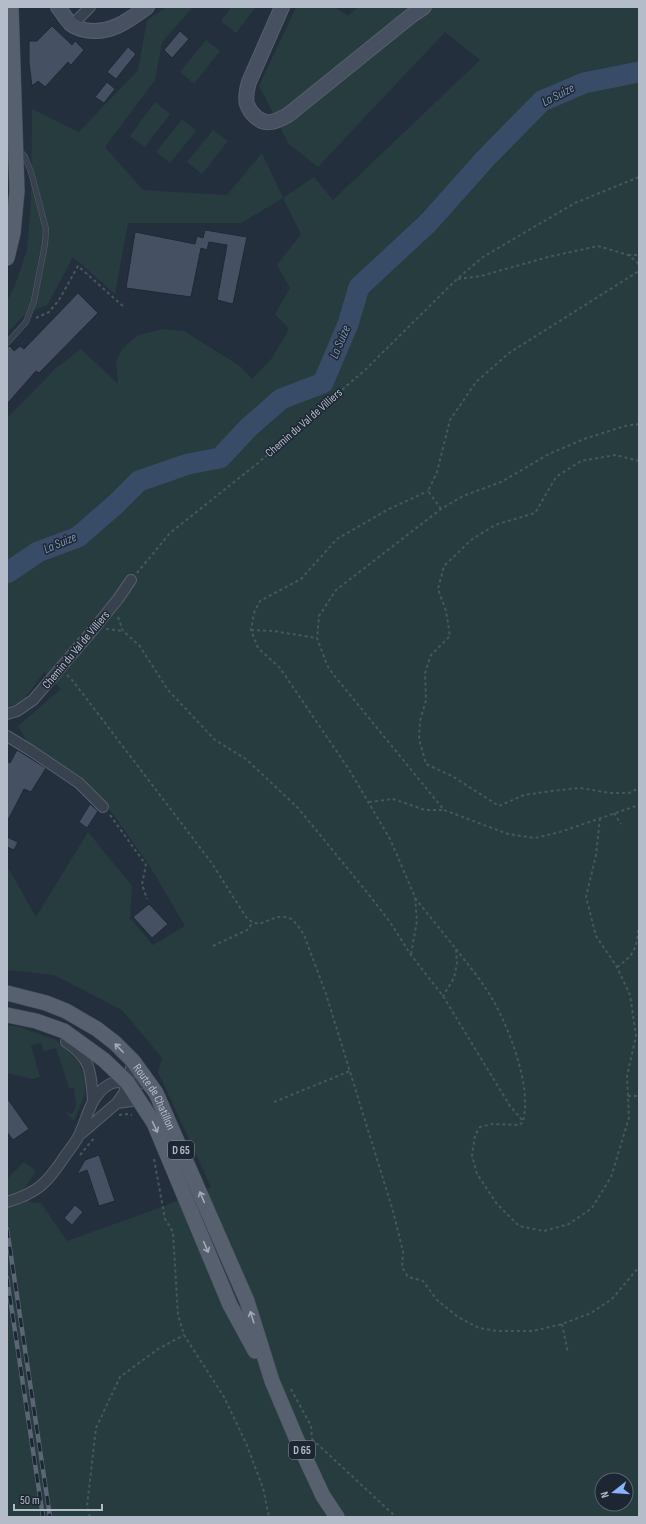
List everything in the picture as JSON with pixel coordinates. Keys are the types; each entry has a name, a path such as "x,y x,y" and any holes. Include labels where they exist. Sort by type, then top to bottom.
{"main road":[{"path":"7,258 15,215 17,191 16,146 10,99 13,52 11,7"},
{"path":"58,7 72,25 81,30 88,31 106,30 128,20 147,7"},
{"path":"282,7 249,82 246,93 247,104 253,114 260,120 268,123 277,121 288,115 424,7"},
{"name":"Route de Chatillon","path":"7,993 46,1003 66,1011 97,1029 115,1043 132,1061 156,1093 192,1173 246,1301 272,1381 297,1440 324,1496 337,1517"},
{"name":"Route de Chatillon","path":"7,1015 64,1031 104,1060 127,1082 154,1123 230,1305 272,1381"}],"street":[{"path":"72,25 90,7"},
{"name":"Chemin du Val de Villiers","path":"7,714 17,711 33,700 61,669 109,610 131,580"},
{"path":"7,736 79,783 103,807"},
{"path":"36,1022 74,1046 86,1060 91,1073 93,1101"},
{"path":"80,1134 117,1103 124,1093 132,1061"},
{"path":"7,1202 27,1196 41,1187 55,1171 80,1134 93,1101 111,1084 127,1082 149,1084"},
{"path":"117,1103 139,1100"}],"lane":[{"path":"7,343 26,322 34,301 45,244 46,229 31,172 25,157 16,146"}],"path":[{"name":"Chemin du Val de Villiers","path":"131,580 170,533 258,463 366,369 457,279 484,257 575,203 639,177"},
{"path":"457,279 481,276 548,257 598,246 628,255 639,255"},
{"path":"628,255 639,264"},
{"path":"26,322 49,312 58,300 78,266 125,308"},
{"path":"411,955 417,921 414,897 390,839 350,770 280,668 258,648 251,630 254,613 260,601 301,579 337,539 387,510 428,491 436,472 450,420 476,382 509,353 639,271"},
{"path":"444,810 327,665 317,638 319,616 336,590 441,509 464,496 502,482 549,454 584,439 624,426 639,424"},
{"path":"639,461 616,455 581,461 556,477 535,512 495,525 471,540 444,566 438,589 446,611 450,636 431,655 425,673 426,700 420,721 419,738 426,764 452,776 499,806 524,795 551,791 580,788 629,793 639,788"},
{"path":"428,491 441,509"},
{"path":"251,630 272,631 317,638"},
{"path":"123,631 139,645 168,690 215,740 246,759 298,808 366,891 390,922 411,955 443,996 510,1106 523,1121"},
{"path":"61,669 73,681 211,862 246,917 252,922 259,924 277,917 292,919 304,935 326,994 394,1211 403,1252 402,1267 408,1277 423,1281 437,1300 458,1318 479,1328 498,1331 533,1331 562,1324 591,1313 612,1299 639,1267"},
{"path":"369,802 393,799 425,810 444,810 508,834 535,838 560,832 639,805"},
{"path":"103,807 146,865 142,884 147,899"},
{"path":"614,813 621,824"},
{"path":"414,897 486,989 507,1029 521,1074 525,1097 525,1114 523,1121 520,1125 492,1124 480,1127 476,1135 472,1156 477,1174 497,1204 519,1226 544,1231 569,1224 592,1208 611,1176 629,1118 627,1076 636,1036 630,995 617,967 596,936 586,897 596,855 600,818"},
{"path":"212,946 249,929 252,922"},
{"path":"617,967 627,960 634,951 638,940 638,930"},
{"path":"443,996 454,978 457,963 456,950"},
{"path":"274,1102 350,1071"},
{"path":"628,1096 639,1096"},
{"path":"114,1118 126,1114 135,1116"},
{"path":"78,1158 96,1136"},
{"path":"152,1152 165,1219 173,1232 178,1314 184,1335 224,1397 246,1443 263,1488 269,1517"},
{"path":"562,1324 568,1353"},
{"path":"90,1517 87,1506 96,1428 120,1377 158,1349 184,1335"},
{"path":"297,1440 312,1439 396,1517"}],"green space":[{"path":"167,7 193,7 162,42 155,80 105,147 143,190 227,195 262,153 283,198 241,223 128,223 115,294 73,257 48,304 23,316 7,333 7,301 15,285 27,250 31,201 32,109 79,132 138,70 147,20"},
{"path":"231,7 256,7 236,33 221,21"},
{"path":"296,7 334,7 348,16 358,7 639,7 639,1517 7,1517 7,1179 24,1162 36,1171 22,1192 30,1202 41,1203 67,1241 159,1208 211,1187 158,1072 162,1058 122,1010 54,975 7,970 7,866 36,917 88,832 132,886 130,918 153,945 185,926 149,865 107,806 80,776 28,743 18,726 61,689 44,672 19,703 7,707 7,418 56,368 81,349 118,384 116,361 122,349 138,335 163,329 184,331 240,366 252,379 272,358 289,329 275,314 290,288 277,265 301,234 283,198 314,177 333,200 480,60 445,32 318,167 289,144 259,86"},
{"path":"206,40 220,51 194,84 180,72"},
{"path":"155,102 170,114 145,147 130,136"},
{"path":"182,119 196,131 170,163 156,152"},
{"path":"213,130 228,141 202,174 187,162"},
{"path":"7,1025 20,1027 56,1040 78,1061 85,1078 85,1094 74,1121 65,1112 72,1114 76,1106 74,1088 69,1088 56,1048 44,1051 41,1043 31,1045 40,1077 33,1079 7,1073"}],"building":[{"path":"52,26 72,45 75,41 84,50 71,65 68,62 45,87 38,81 32,86 29,63 29,41 37,41"},
{"path":"180,31 189,39 172,58 164,50"},
{"path":"128,47 136,54 116,79 107,72"},
{"path":"107,82 115,89 104,103 95,97"},
{"path":"205,230 247,237 233,304 217,300 227,245 209,242 207,250 201,248 191,297 126,288 135,232 195,244 197,236 203,238"},
{"path":"78,293 98,313 39,373 36,371 7,404 7,347 10,346 14,351 20,346 24,349"},
{"path":"17,750 46,768 31,792 24,789 7,822 7,761 10,763"},
{"path":"90,804 98,811 87,828 79,822"},
{"path":"7,837 18,842 14,850 7,847"},
{"path":"149,904 168,924 152,938 133,917"},
{"path":"7,1098 29,1129 13,1140 7,1132"},
{"path":"99,1155 115,1201 99,1206 87,1170 77,1174 85,1160"},
{"path":"75,1205 83,1212 72,1225 64,1218"}],"waterway":[{"name":"La Suize","path":"7,573 38,552 78,537 117,503 139,481 188,464 220,458 249,427 281,399 323,383 348,324 359,287 428,223 485,159 542,101 584,83 639,72"}],"railway":[{"path":"7,1229 50,1517"},
{"path":"7,1278 43,1517"}]}
